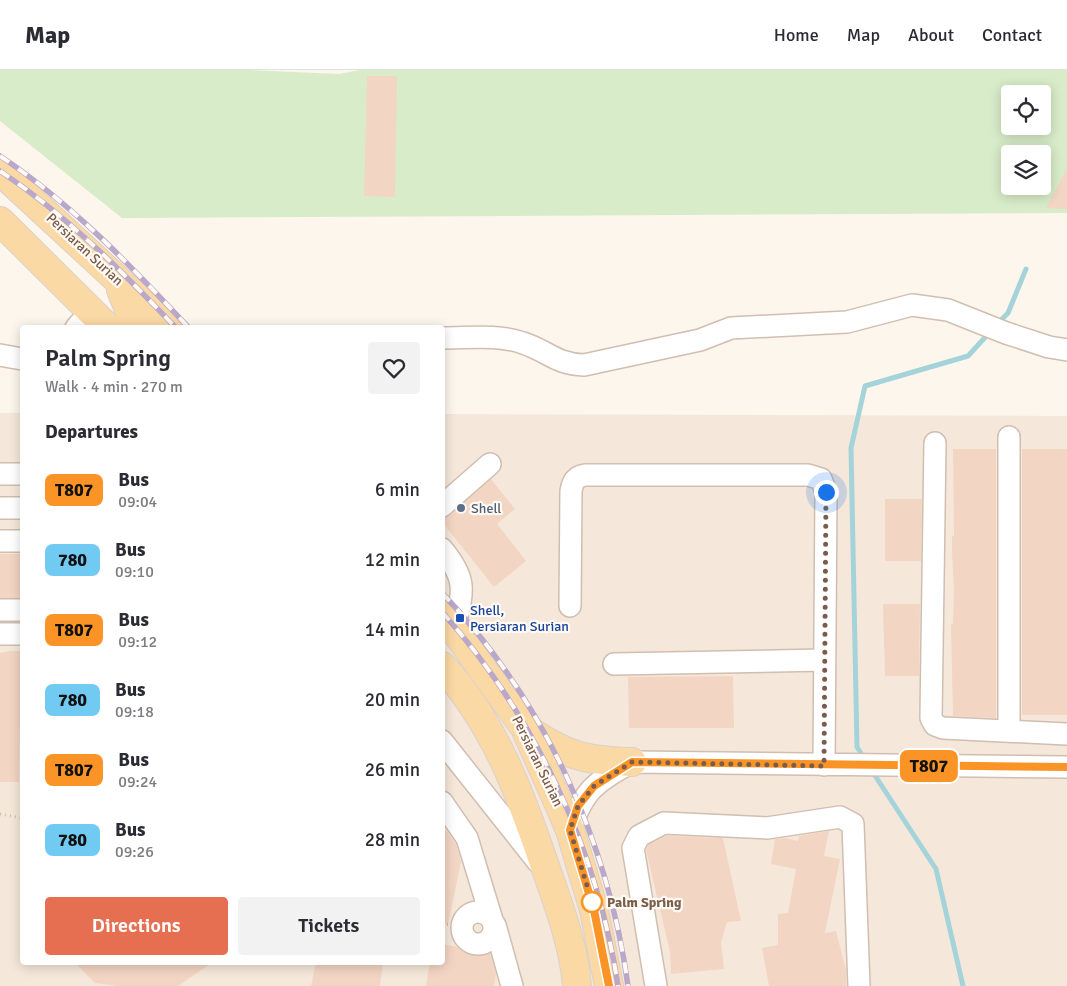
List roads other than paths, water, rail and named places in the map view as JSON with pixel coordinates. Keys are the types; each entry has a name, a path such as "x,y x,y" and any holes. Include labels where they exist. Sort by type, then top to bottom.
{"main road":[{"name":"Persiaran Surian","path":"0,171 167,325"},
{"path":"0,221 92,322"},
{"path":"117,279 132,317 139,325"},
{"name":"Persiaran Surian","path":"446,627 525,728 566,820 594,910 609,986"},
{"path":"446,627 513,739 535,783 566,820"},
{"path":"445,670 476,707 500,750 530,819 566,926 578,986"},
{"path":"525,728 551,746 578,757 600,761 632,762"}],"street":[{"path":"445,338 503,337 526,344 557,361 569,365 584,365 700,340 731,328 846,322 912,305 948,310 1006,334 1049,347 1067,350"},
{"path":"0,355 20,359"},
{"path":"1009,437 1009,731"},
{"path":"935,443 932,718 935,725 943,728 1067,734"},
{"path":"445,503 490,464"},
{"path":"0,474 20,474"},
{"path":"570,606 571,491 572,483 577,477 585,475 816,476 821,479 826,492 824,766"},
{"path":"0,508 20,508"},
{"path":"0,541 20,540"},
{"path":"445,552 455,564 463,585 446,627"},
{"path":"0,610 20,610"},
{"path":"0,634 20,634"},
{"path":"614,664 824,660"},
{"path":"445,745 523,841 550,879"},
{"path":"566,820 594,786 632,762 824,766 1067,767"},
{"path":"445,806 467,838 512,986"},
{"path":"656,986 633,848 640,836 664,823 767,828 840,817 853,824 859,986"},
{"path":"452,925 473,944 479,945 484,944 493,936 493,923"}],"waterway":[{"path":"998,323 1008,313 1026,269"},
{"path":"864,758 857,747 851,448 865,386 968,356 989,333"},
{"path":"872,771 936,869 963,986"}],"railway":[{"path":"0,156 52,194 76,215 145,281 186,325"},
{"path":"0,171 48,206 92,244 173,325"},
{"path":"445,596 478,635 511,679 540,726 566,775 587,826 605,878 628,986"},
{"path":"445,616 475,652 506,695 533,740 557,786 578,834 595,884 618,986"}],"place":[{"name":"Shell","path":"461,508"},
{"name":"Shell, Persiaran Surian","path":"460,618"},
{"name":"Palm Spring","path":"592,902"}]}
